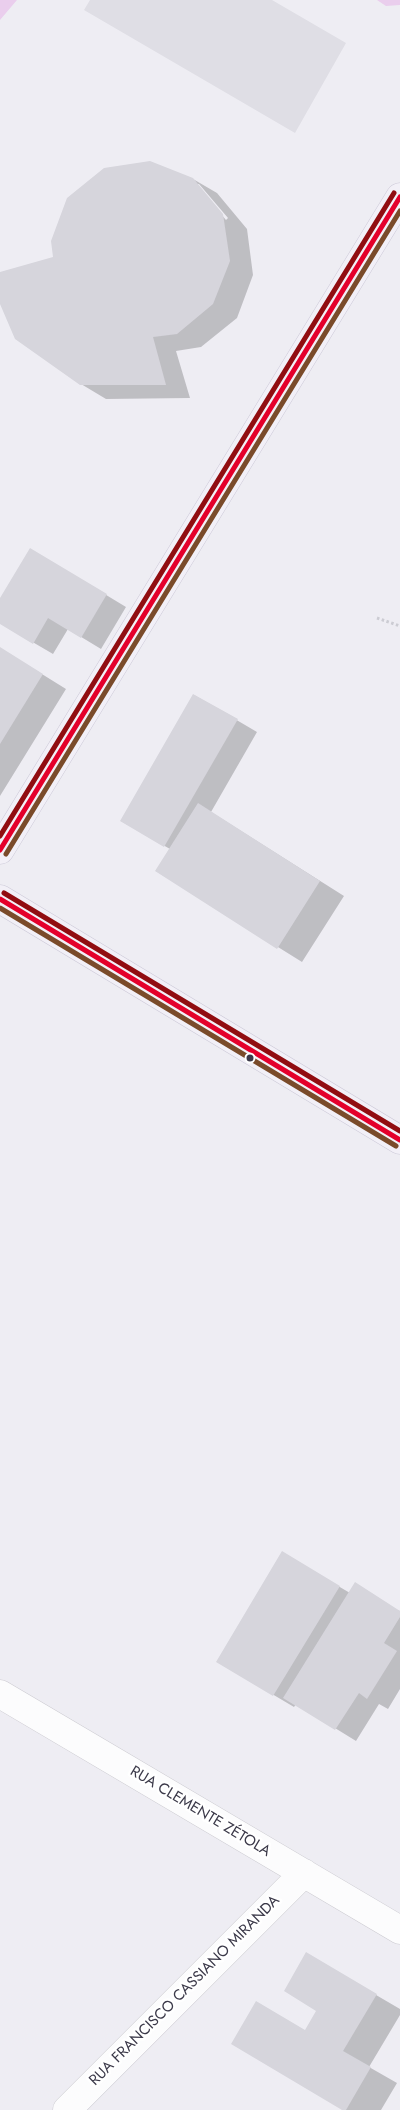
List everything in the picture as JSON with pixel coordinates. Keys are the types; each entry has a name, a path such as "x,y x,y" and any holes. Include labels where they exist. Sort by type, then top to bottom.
{"main road":[{"path":"0,850 400,197"},
{"path":"0,900 400,1140"}],"street":[{"name":"RUA CLEMENTE ZÉTOLA","path":"0,1694 400,1930"},
{"name":"RUA FRANCISCO CASSIANO MIRANDA","path":"67,2110 304,1873"}],"path":[{"path":"377,618 400,626"}],"shaded area":[{"path":"0,0 17,0 0,20"},
{"path":"90,0 272,0 346,43 295,133 84,10"},
{"path":"377,0 400,0 400,5 386,6"}],"building":[{"path":"150,161 193,178 223,214 230,261 213,304 177,334 153,337 166,385 80,385 15,339 0,304 0,272 53,257 51,241 67,198 104,168"},
{"path":"30,548 107,594 81,638 48,618 33,644 0,624 0,598"},
{"path":"0,647 43,674 0,744"},
{"path":"193,694 238,719 164,847 120,821"},
{"path":"198,803 320,881 277,949 155,871"},
{"path":"282,1551 340,1586 273,1696 216,1662"},
{"path":"355,1582 400,1611 400,1617 384,1643 397,1651 367,1699 359,1693 335,1730 283,1698"},
{"path":"306,1952 377,1994 343,2051 371,2067 346,2110 342,2110 231,2044 256,2001 305,2030 316,2011 284,1991"}],"transit line":[{"path":"0,836 394,193"},
{"path":"0,850 400,197"},
{"path":"6,854 400,211"},
{"path":"4,893 400,1131"},
{"path":"0,899 400,1140"},
{"path":"0,908 396,1146"}]}
